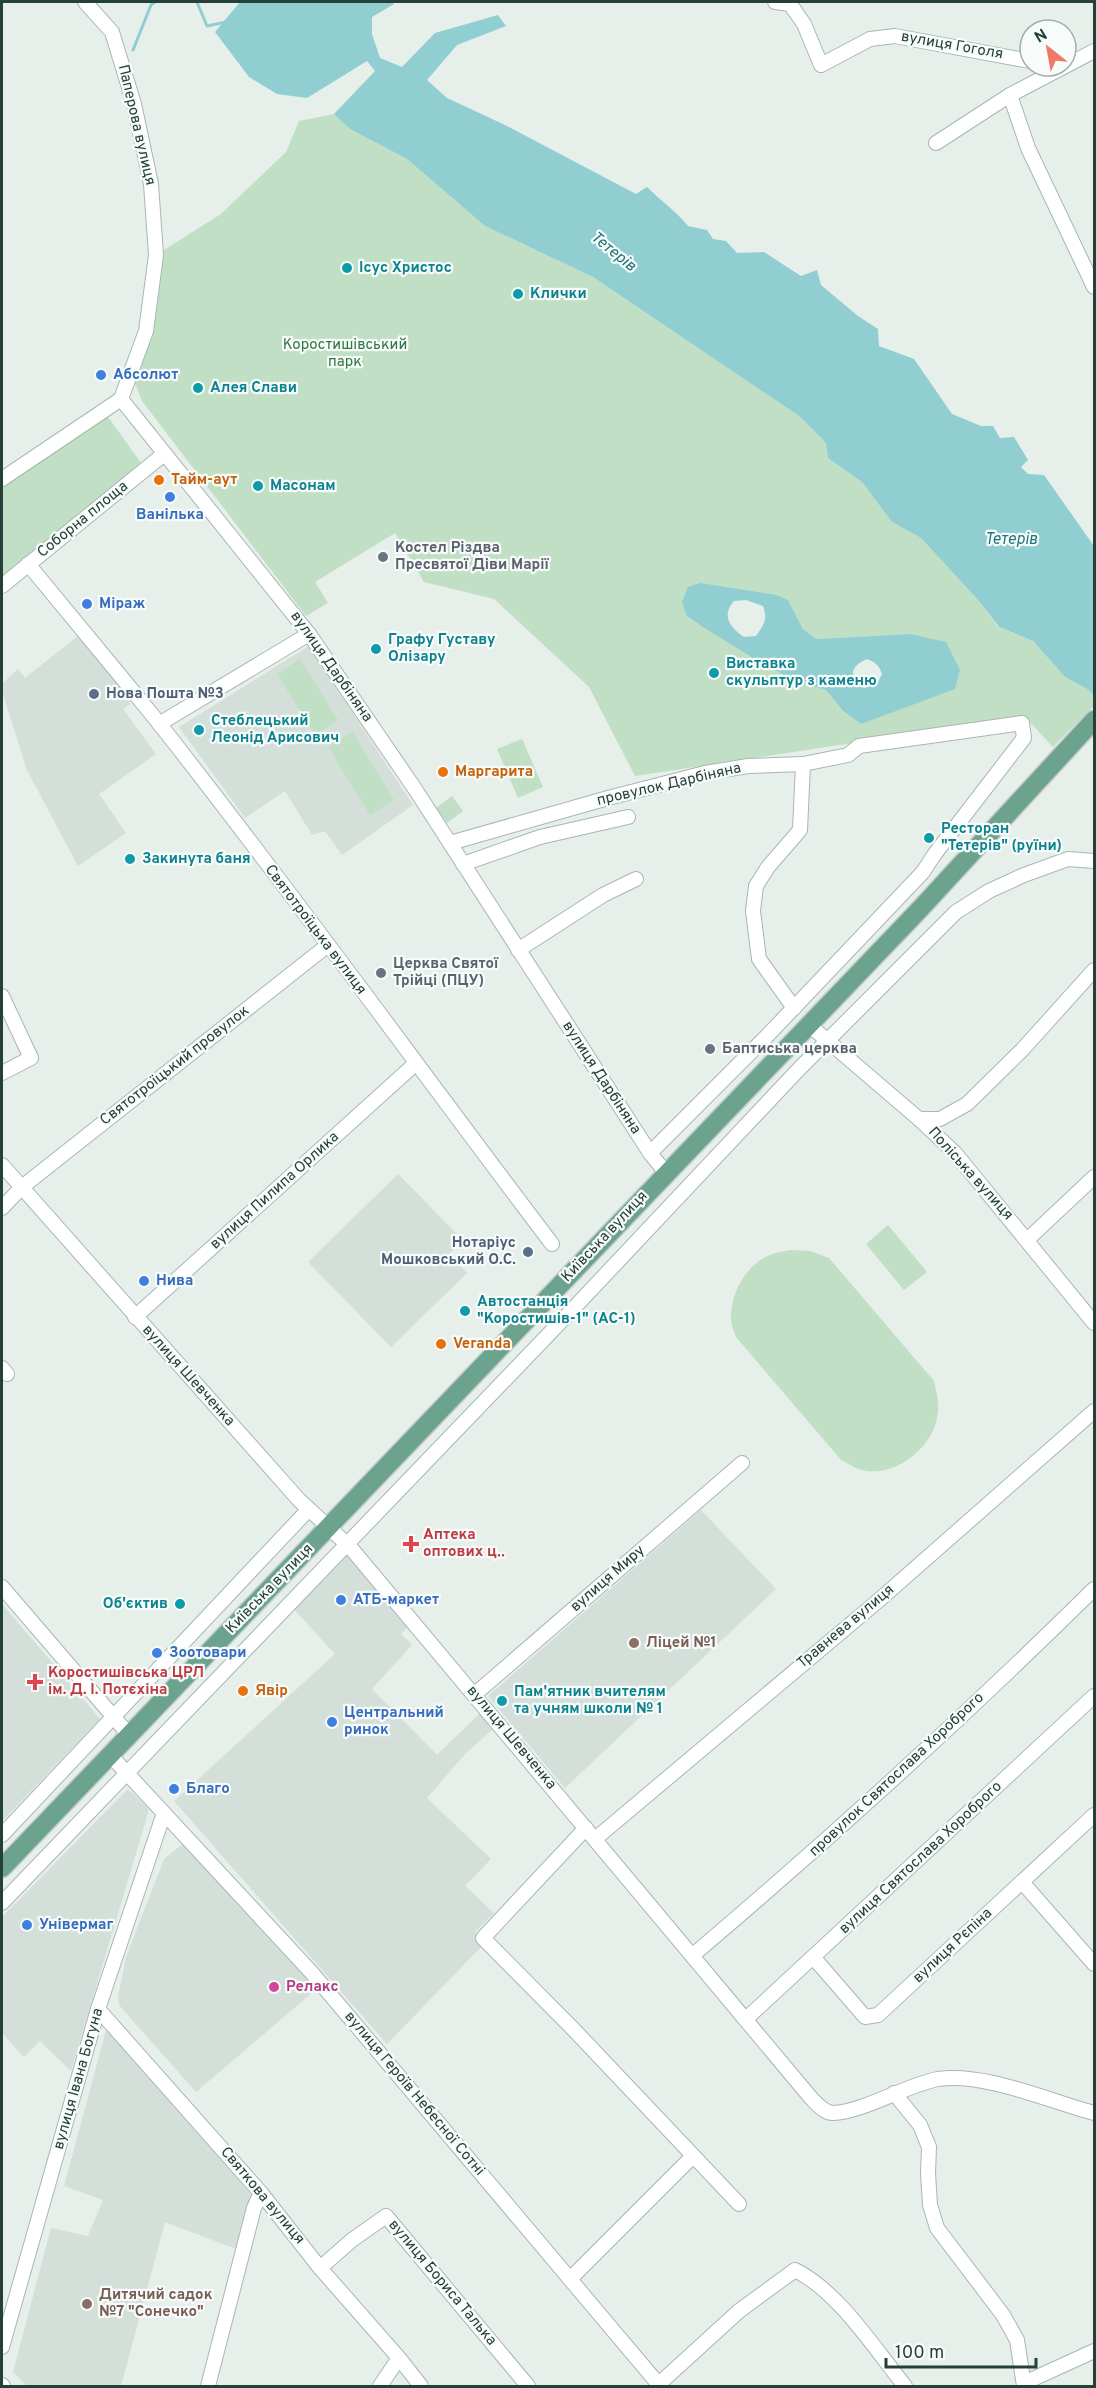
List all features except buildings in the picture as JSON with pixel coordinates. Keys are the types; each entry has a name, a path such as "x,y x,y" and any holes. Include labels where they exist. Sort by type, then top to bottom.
{"main road":[{"name":"Київська вулиця","path":"2,1868 921,908 1095,720"}],"street":[{"name":"Паперова вулиця","path":"85,2 112,32 134,104 151,184 156,255 146,331 121,399"},
{"name":"вулиця Гоголя","path":"775,2 790,4 804,24 821,65 870,39 895,36 1018,59"},
{"path":"1078,58 1095,51"},
{"path":"936,142 1033,78"},
{"path":"1010,95 1028,148 1095,287"},
{"name":"вулиця Дарбіняна","path":"121,399 309,634 450,843 650,1153 666,1173"},
{"path":"2,479 121,399"},
{"name":"Соборна площа","path":"2,586 165,454"},
{"name":"Святотроїцька вулиця","path":"28,564 159,724 552,1244"},
{"path":"159,724 309,634"},
{"name":"провулок Дарбіняна","path":"450,843 705,773 748,766 803,764 848,755 859,747 1022,723 1024,738 934,855 924,872 794,1008"},
{"path":"650,1153 794,1008 759,959 753,911 756,886 768,867 800,830 803,764"},
{"path":"463,864 540,837 628,817"},
{"name":"Київська вулиця","path":"2,1903 799,1070 956,912 989,891 1024,875 1068,859 1095,861"},
{"path":"518,950 603,895 636,879"},
{"name":"Святотроїцький провулок","path":"2,1208 22,1187 328,945"},
{"path":"919,1119 940,1119 967,1104 1022,1050 1095,970"},
{"path":"2,996 31,1058 2,1073"},
{"name":"Поліська вулиця","path":"808,1024 919,1119 955,1153 1095,1323"},
{"name":"вулиця Пилипа Орлика","path":"135,1317 415,1064"},
{"name":"вулиця Шевченка","path":"2,1165 135,1317 309,1509 347,1544 475,1694 811,2098 824,2110 832,2113 857,2107 939,2079 966,2079 999,2085 1095,2113"},
{"path":"1027,1240 1095,1177"},
{"name":"Травнева вулиця","path":"595,1839 878,1601 1095,1412"},
{"name":"вулиця Миру","path":"475,1694 742,1463"},
{"path":"2,1835 309,1509"},
{"path":"2,1587 130,1736"},
{"name":"провулок Святослава Хороброго","path":"693,1955 813,1853 1095,1589"},
{"name":"вулиця Святослава Хороброго","path":"746,2019 1095,1696"},
{"name":"вулиця Героїв Небесної Сотні","path":"111,1756 312,1973 659,2385"},
{"name":"вулиця Івана Богуна","path":"2,2347 98,2009 164,1813"},
{"name":"вулиця Рєпіна","path":"814,1958 865,2017 878,2015 1095,1815"},
{"path":"586,1828 483,1938 577,2033 739,2204"},
{"path":"1022,1882 1095,1964"},
{"name":"Святкова вулиця","path":"98,2009 261,2193 320,2268 421,2386"},
{"path":"894,2093 921,2125 929,2147 930,2205 937,2228 1002,2315 1017,2340 1024,2385 1095,2352"},
{"path":"570,2278 693,2156"},
{"path":"208,2386 254,2208 261,2193"},
{"name":"вулиця Бориса Талька","path":"320,2268 352,2240 386,2216 528,2386"},
{"path":"659,2385 739,2311 795,2270 811,2278 848,2315 905,2386"},
{"path":"380,2386 399,2358"}],"shaded area":[{"path":"79,635 128,695 130,704 123,709 156,754 99,794 126,833 78,866 27,770 2,691 2,684 18,669 25,678"},
{"path":"309,646 413,805 342,855 325,831 312,835 285,791 245,818 179,727"},
{"path":"398,1174 463,1240 449,1254 467,1273 391,1347 308,1262"},
{"name":"Ліцей №1","path":"701,1510 776,1589 565,1788 488,1696"},
{"path":"347,1551 410,1624 401,1634 412,1645 372,1689 437,1755 480,1713 493,1729 465,1754 427,1798 491,1859 465,1886 494,1913 475,1932 484,1944 387,2044 174,1801 335,1654 291,1606"},
{"name":"Коростишівська ЦРЛ ім. Д. І. Потєхіна","path":"2,1604 100,1719 2,1821"},
{"path":"128,1789 148,1808 148,1813 71,2071 40,2041 24,2057 2,2033 2,1917"},
{"path":"185,1842 312,1981 308,1986 313,1992 196,2092 119,2005 118,1997 126,1957 164,1859"},
{"path":"108,2023 251,2194 236,2249 165,2222 121,2386 27,2386 13,2372 51,2228 88,2236 103,2200 64,2186"}],"green space":[{"name":"Коростишівський парк","path":"334,114 350,129 407,159 485,226 593,277 799,416 826,443 828,458 862,482 892,522 921,538 978,600 998,627 1033,641 1065,677 1089,690 1094,696 1094,706 1053,747 1025,717 635,776 589,687 494,599 424,582 395,533 315,582 328,603 306,616 142,401 131,373 156,255 221,214 286,152 299,121","holes":["777,595 788,600 803,629 816,639 910,634 900,708 861,724 843,711 826,690 795,681 682,602"]},
{"path":"106,414 141,463 2,581 2,486"},
{"path":"300,659 338,720 315,735 277,674"},
{"path":"353,732 394,800 370,815 328,747"},
{"path":"522,739 543,787 518,798 497,749"},
{"path":"452,796 463,811 447,823 436,808"},
{"path":"888,1225 927,1272 904,1290 866,1244"},
{"path":"789,1250 810,1251 829,1258 934,1381 938,1399 937,1418 927,1441 908,1460 884,1470 871,1471 858,1469 841,1460 736,1337 731,1309 741,1281 761,1259"}],"water":[{"name":"Тетерів","path":"240,2 392,2 394,4 372,17 372,34 380,58 402,67 435,33 498,15 506,26 457,45 427,80 447,98 505,125 636,194 647,187 688,226 707,230 713,239 726,241 737,253 764,252 801,276 817,270 821,285 858,316 878,329 879,346 914,359 952,414 981,426 993,426 1000,438 1014,437 1028,460 1021,467 1028,474 1044,475 1094,546 1094,696 1089,690 1065,677 1033,641 999,627 978,600 921,538 892,522 862,482 828,458 826,443 799,416 593,277 485,226 407,159 350,129 334,114 375,71 367,61 307,98 277,94 249,77 215,32"},
{"path":"700,583 777,595 788,600 803,629 816,639 910,634 946,642 960,670 955,689 861,724 843,711 826,690 795,681 687,616 682,602 688,587","holes":["746,600 763,606 764,622 756,636 744,637 729,621 728,611 734,601","867,659 876,664 882,674 878,682 864,688 855,680 853,672 857,665"]}],"waterway":[{"path":"133,50 151,5 155,2"},
{"path":"197,2 207,26 227,22"}],"place":[{"name":"Ісус Христос","path":"347,268"},
{"name":"Клички","path":"518,294"},
{"name":"Абсолют","path":"101,375"},
{"name":"Алея Слави","path":"198,388"},
{"name":"Тайм-аут","path":"159,480"},
{"name":"Масонам","path":"258,486"},
{"name":"Ванілька","path":"170,497"},
{"name":"Костел Різдва Пресвятої Діви Марії","path":"383,557"},
{"name":"Міраж","path":"87,604"},
{"name":"Графу Густаву Олізару","path":"376,649"},
{"name":"Виставка скульптур з каменю","path":"714,673"},
{"name":"Нова Пошта №3","path":"94,694"},
{"name":"Стеблецький Леонід Арисович","path":"199,730"},
{"name":"Маргарита","path":"443,772"},
{"name":"Ресторан \"Тетерів\" (руїни)","path":"929,838"},
{"name":"Закинута баня","path":"130,859"},
{"name":"Церква Святої Трійці (ПЦУ)","path":"381,973"},
{"name":"Баптиська церква","path":"710,1049"},
{"name":"Нотаріус Мошковський О.С.","path":"528,1252"},
{"name":"Нива","path":"144,1281"},
{"name":"Автостанція \"Коростишів-1\" (АС-1)","path":"465,1311"},
{"name":"Veranda","path":"441,1344"},
{"name":"Аптека оптових ц‥","path":"411,1544"},
{"name":"АТБ-маркет","path":"341,1600"},
{"name":"Об'єктив","path":"180,1604"},
{"name":"Ліцей №1","path":"634,1643"},
{"name":"Зоотовари","path":"157,1653"},
{"name":"Коростишівська ЦРЛ ім. Д. І. Потєхіна","path":"35,1682"},
{"name":"Явір","path":"243,1691"},
{"name":"Пам'ятник вчителям та учням школи № 1","path":"502,1701"},
{"name":"Центральний ринок","path":"332,1722"},
{"name":"Благо","path":"174,1789"},
{"name":"Універмаг","path":"27,1925"},
{"name":"Релакс","path":"274,1987"},
{"name":"Дитячий садок №7 \"Сонечко\"","path":"87,2304"}]}
